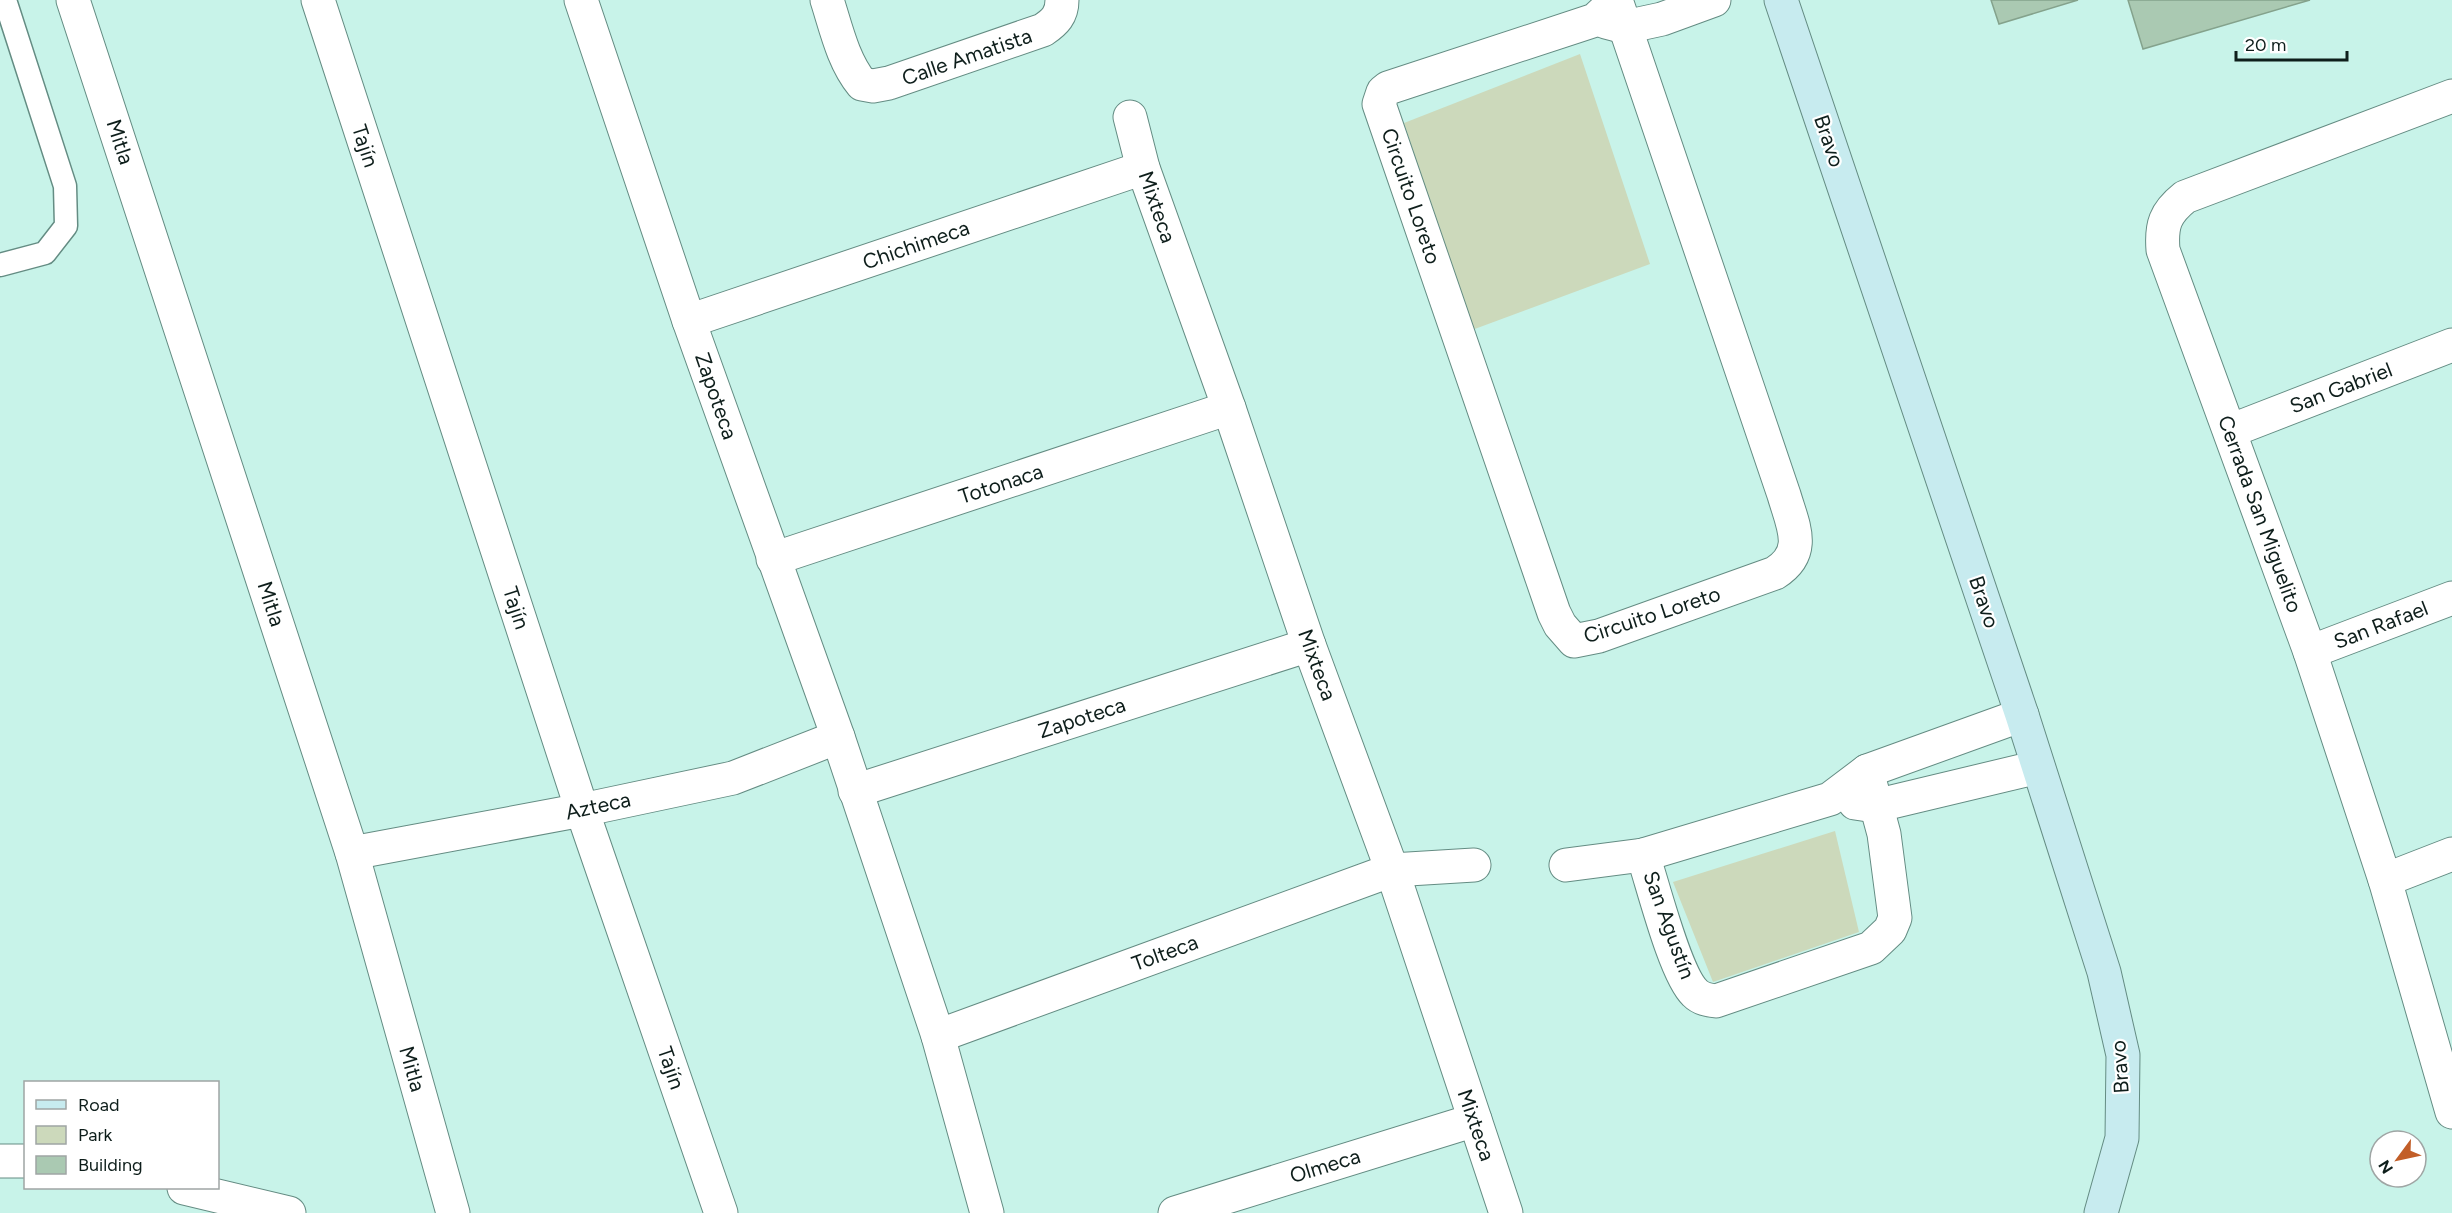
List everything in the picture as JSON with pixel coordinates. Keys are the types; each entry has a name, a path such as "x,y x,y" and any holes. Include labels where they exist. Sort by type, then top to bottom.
{"main road":[{"name":"Bravo","path":"1781,0 2022,715 2104,972 2123,1055 2122,1138 2101,1213"}],"street":[{"name":"Mitla","path":"73,0 352,853 453,1213"},
{"name":"Tajín","path":"318,0 582,810 722,1213"},
{"name":"Zapoteca","path":"581,0 689,321 838,737 938,1036 987,1213"},
{"name":"Calle Amatista","path":"827,0 847,59 862,84 873,86 889,83 1031,35 1055,22 1062,5"},
{"path":"1612,16 1662,19 1714,0"},
{"name":"Circuito Loreto","path":"1612,16 1784,495 1794,533 1795,550 1785,566 1775,573 1599,636 1574,640 1560,625 1554,613 1379,104 1383,92 1400,83 1612,16"},
{"name":"Cerrada San Miguelito","path":"2452,96 2185,197 2173,207 2161,231 2163,250 2310,652 2385,880 2452,1112"},
{"name":"Mixteca","path":"1130,117 1143,168 1229,408 1309,645 1392,870 1506,1213"},
{"name":"Chichimeca","path":"689,321 1143,168"},
{"name":"San Gabriel","path":"2230,431 2452,345"},
{"name":"Totonaca","path":"773,559 1229,408"},
{"name":"San Rafael","path":"2310,652 2452,598"},
{"name":"Zapoteca","path":"855,791 1309,645"},
{"name":"San Agustín","path":"1867,771 1884,834 1895,918 1890,930 1871,948 1858,954 1716,1001 1707,1000 1696,994 1683,976 1643,855 1830,799 1867,771 2022,715"},
{"name":"Azteca","path":"352,853 582,810 733,778 838,737"},
{"name":"San Agustín","path":"1830,799 1875,806 2038,767"},
{"path":"2385,880 2452,854"},
{"path":"1566,865 1643,855"},
{"name":"Tolteca","path":"938,1036 1392,870 1474,865"},
{"name":"Olmeca","path":"1175,1213 1475,1120"},
{"path":"0,1161 24,1161"},
{"path":"188,1189 278,1212"}],"lane":[{"path":"0,266 45,253 66,226 65,186 5,0"}],"green space":[{"path":"1580,54 1650,264 1472,330 1404,123"},
{"path":"1835,831 1859,932 1713,982 1673,882"}],"building":[{"path":"1991,0 2078,0 1999,24"},
{"path":"2128,0 2310,0 2143,49"}]}
